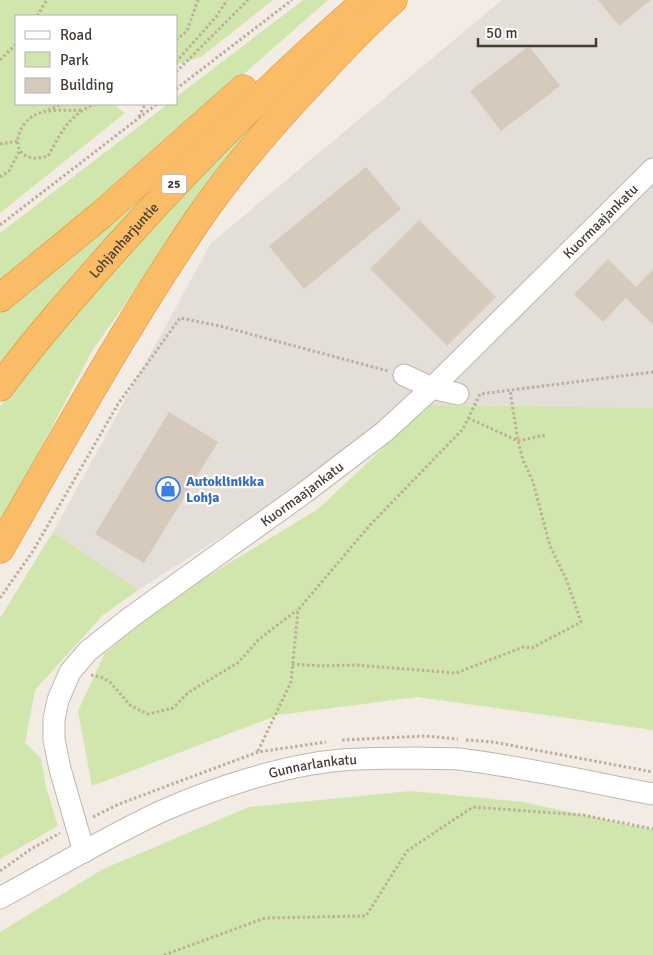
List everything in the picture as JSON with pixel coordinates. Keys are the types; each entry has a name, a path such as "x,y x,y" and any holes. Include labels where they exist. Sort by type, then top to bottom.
{"highway":[{"path":"0,298 101,215 294,44 347,0"},
{"name":"Lohjanharjuntie","path":"0,387 87,281 176,181 260,97 367,0"},
{"path":"0,549 91,391 200,216 254,146 296,98 370,20 393,0"}],"street":[{"name":"Kuormaajankatu","path":"84,852 60,769 54,740 54,719 58,700 70,672 88,651 117,628 311,488 384,432 432,388 653,169"},
{"path":"404,375 432,388 458,394"},
{"name":"Gunnarlankatu","path":"0,898 160,812 196,797 240,782 289,769 341,760 398,758 458,759 524,769 653,794"}],"path":[{"path":"38,15 47,0"},
{"path":"178,38 187,31 198,0"},
{"path":"178,60 216,17 227,0"},
{"path":"178,70 248,0"},
{"path":"178,87 292,0"},
{"path":"0,60 15,45"},
{"path":"59,105 29,118 19,130 18,141 20,150 28,157 48,156 73,117 81,110 93,105"},
{"path":"139,118 145,105"},
{"path":"1,224 156,105"},
{"path":"45,111 81,110"},
{"path":"0,144 18,141"},
{"path":"0,177 9,171 20,150"},
{"path":"0,598 33,551 118,404 180,318 220,326 404,375"},
{"path":"70,672 101,677 110,682 131,706 148,714 173,708 189,692 239,662 258,640 298,610 370,525 463,429 480,394 653,372"},
{"path":"292,664 320,666 355,664 456,673 523,647 532,648 581,622 567,581 550,546 533,482 523,460 518,442 510,390"},
{"path":"468,418 518,442 546,435"},
{"path":"258,752 291,682 298,610"},
{"path":"164,955 266,918 366,916 407,851 473,807 584,815 653,829"}],"shaded area":[{"path":"502,0 653,0 653,408 429,405 138,590 53,532 211,243"}],"green space":[{"path":"0,0 273,0 201,57 178,64 178,15 15,15 15,105 114,105 125,113 0,213"},
{"path":"303,0 328,0 53,242 0,285 0,233 167,105 178,105 178,95"},
{"path":"301,79 217,173 92,351 0,525 0,406 64,323 183,193"},
{"path":"201,138 150,190 0,363 0,307"},
{"path":"429,405 653,408 653,730 417,697 278,715 92,786 78,711 105,653 175,596 318,509"},
{"path":"53,532 138,590 103,615 35,690 25,743 41,758 46,787 58,826 0,859 0,618"},
{"path":"410,791 523,802 653,830 653,955 0,955 0,932 103,869 249,807"}],"building":[{"path":"598,0 651,0 619,26"},
{"path":"529,46 560,86 501,131 470,91"},
{"path":"366,167 401,209 304,289 269,246"},
{"path":"419,220 496,297 447,346 370,269"},
{"path":"608,259 636,287 653,269 653,325 626,298 603,322 574,294"},
{"path":"169,412 218,442 144,563 95,534"}],"place":[{"name":"Autoklinikka Lohja","path":"168,489"}]}
